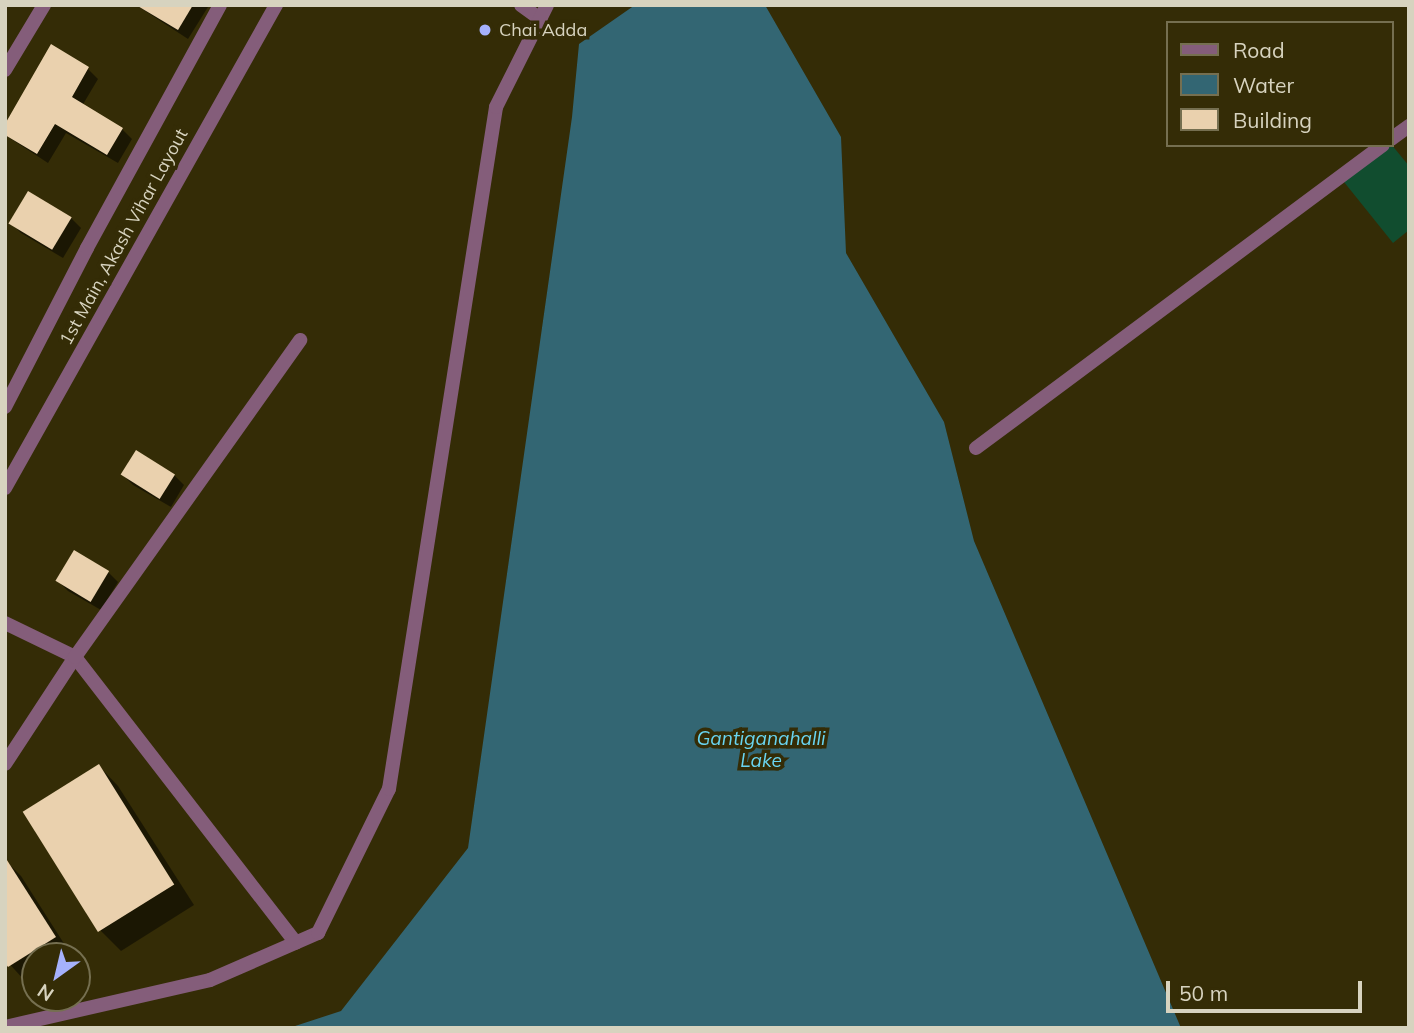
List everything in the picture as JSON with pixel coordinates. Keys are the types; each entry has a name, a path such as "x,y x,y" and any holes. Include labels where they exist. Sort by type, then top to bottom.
{"street":[{"path":"5,70 44,5"},
{"path":"5,407 86,248 220,5"},
{"name":"1st Main, Akash Vihar Layout","path":"5,488 276,5"},
{"path":"521,5 540,19"},
{"path":"5,1027 210,980 318,933 388,789 496,107 547,5"},
{"path":"1393,138 1409,126"},
{"path":"976,448 1380,147"},
{"path":"5,764 75,657 300,340"},
{"path":"5,623 75,657 296,943"}],"green space":[{"path":"1393,146 1409,166 1409,230 1393,243 1340,177 1386,147"}],"water":[{"name":"Gantiganahalli Lake","path":"635,5 765,5 841,137 846,253 944,422 974,541 1181,1028 289,1028 341,1011 468,848 572,117 579,44"}],"building":[{"path":"136,5 193,5 178,30"},
{"path":"51,44 89,67 72,97 123,128 107,155 55,124 37,154 5,135 5,124"},
{"path":"28,191 72,217 52,250 8,224"},
{"path":"136,450 175,474 160,499 121,475"},
{"path":"74,550 109,571 91,602 55,581"},
{"path":"99,764 174,884 98,932 23,812"},
{"path":"5,857 56,937 48,942 21,942 21,959 8,967 5,963"}],"place":[{"name":"Chai Adda","path":"485,30"}]}
